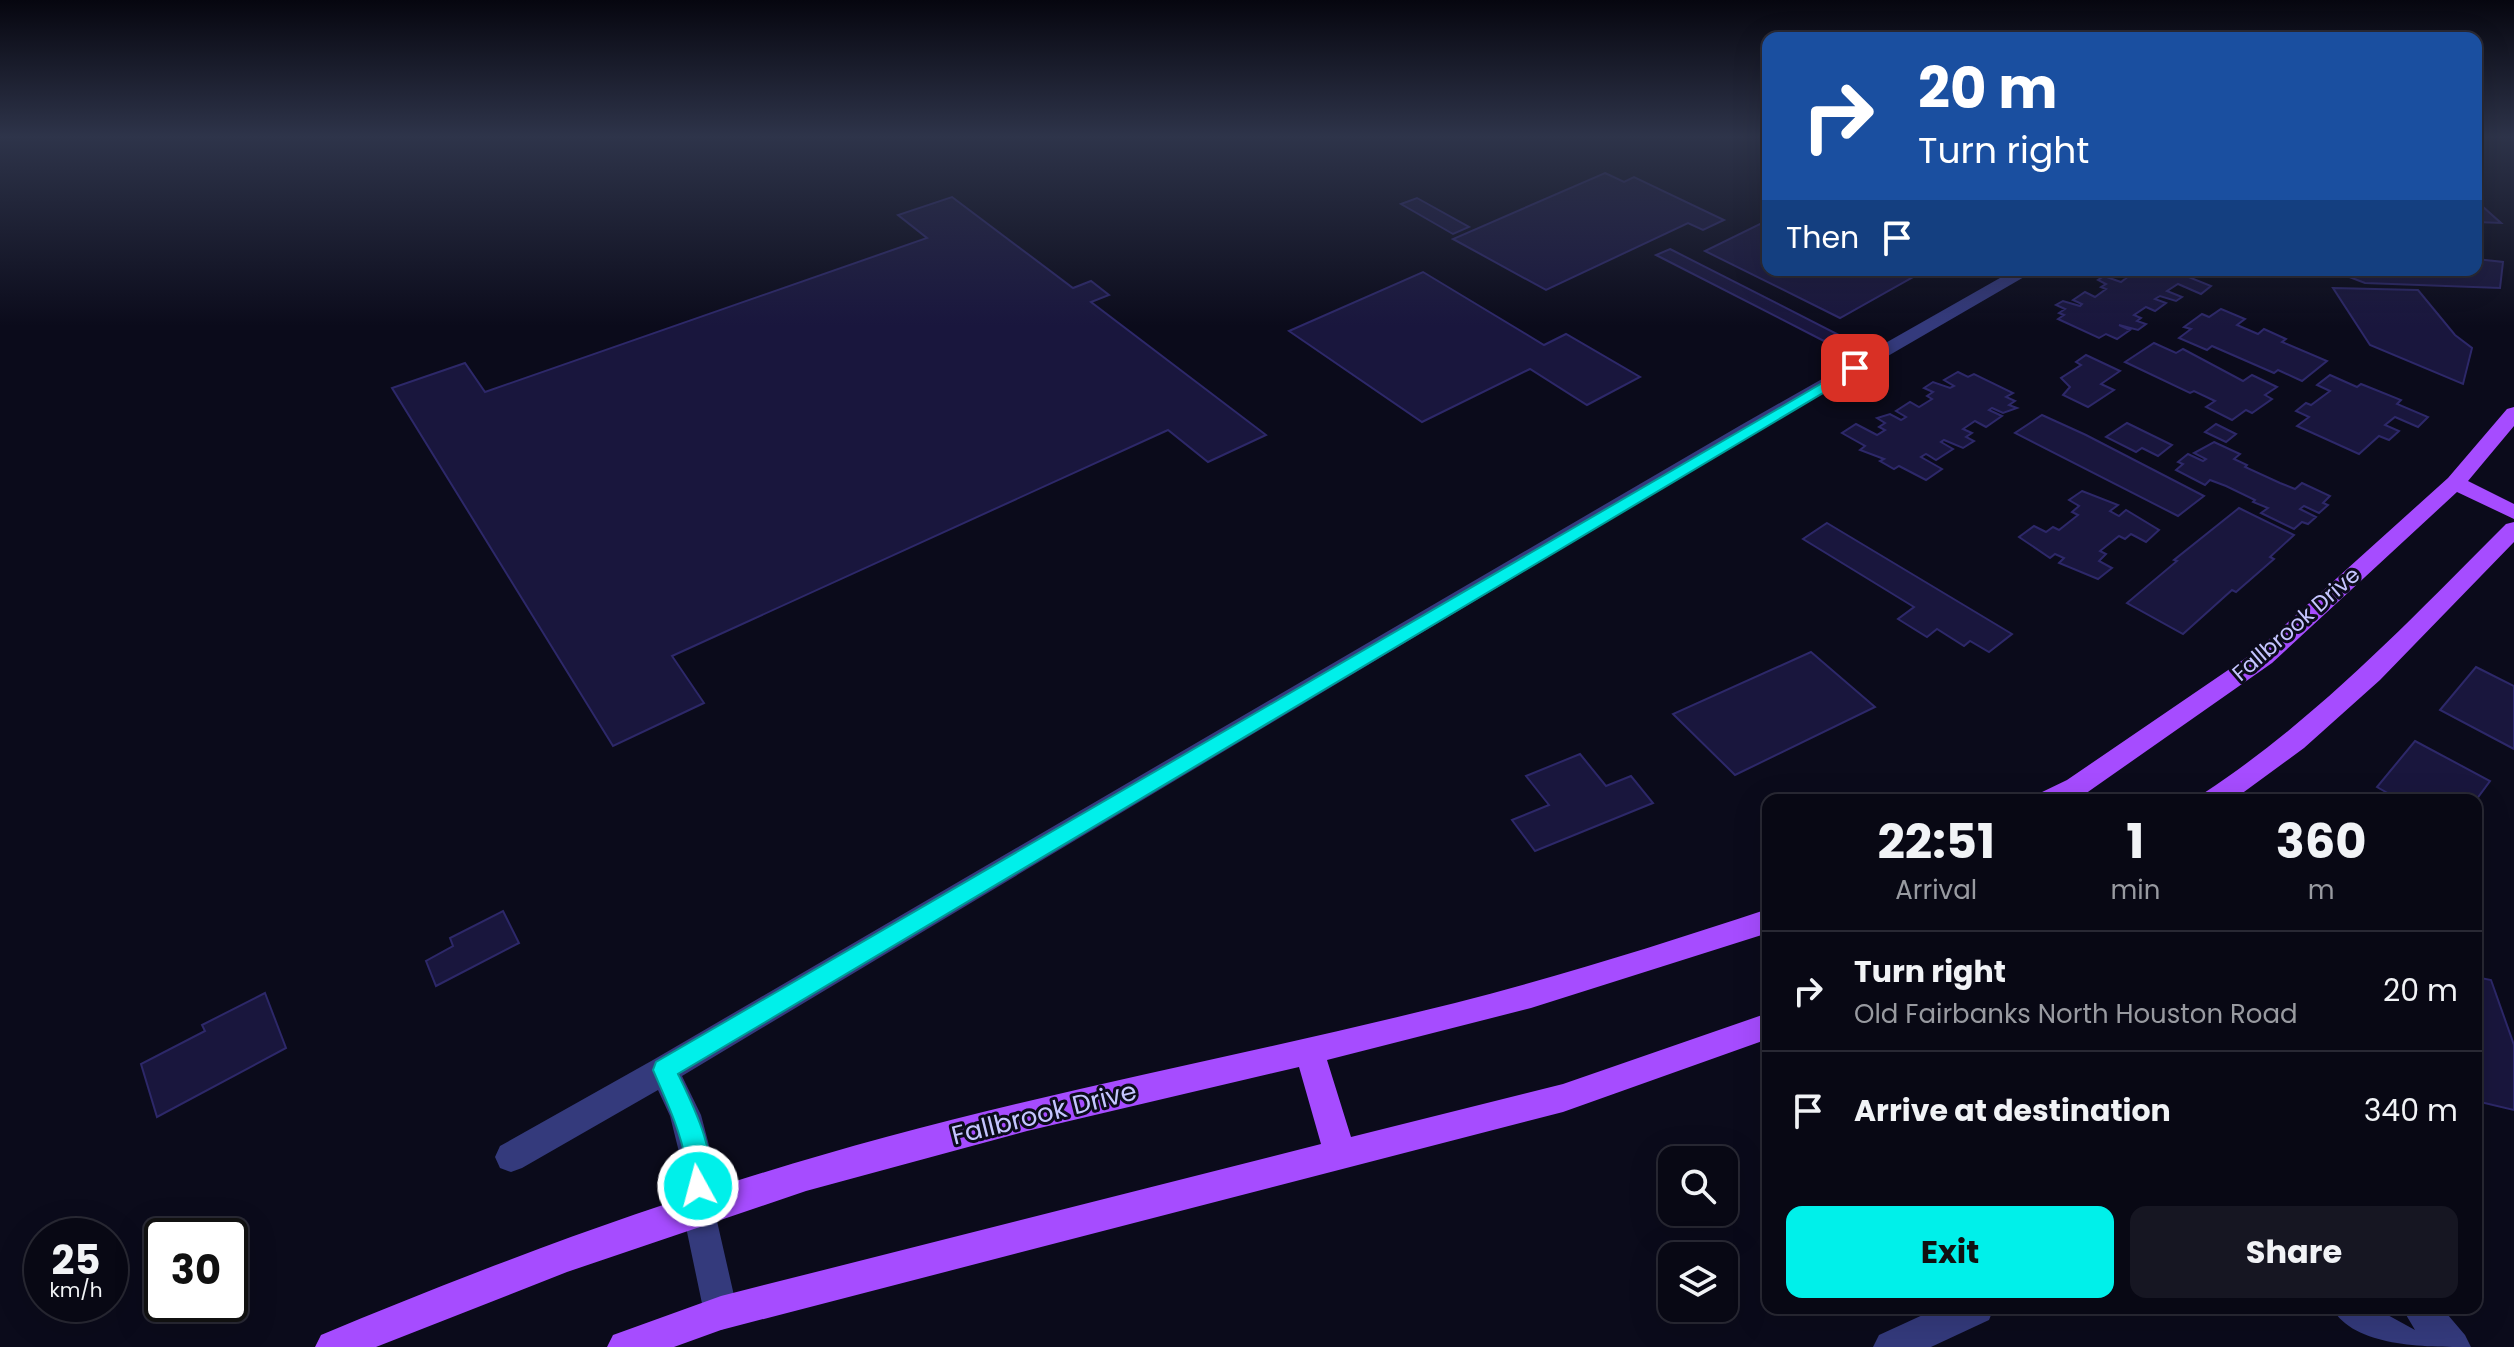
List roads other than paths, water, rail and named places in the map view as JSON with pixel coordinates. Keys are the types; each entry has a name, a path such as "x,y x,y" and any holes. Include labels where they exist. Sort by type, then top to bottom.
{"main road":[{"name":"Fallbrook Drive","path":"2061,794 2264,657 2455,483 2514,413"},
{"path":"2455,483 2514,512"},
{"path":"2222,794 2250,776 2352,691 2514,529"},
{"name":"Fallbrook Drive","path":"333,1347 435,1305 698,1208 965,1131 1453,1016 1634,966 1762,923"},
{"path":"625,1347 721,1313 1563,1098 1762,1028"},
{"path":"1309,1050 1340,1155"}],"street":[{"path":"511,1157 664,1070 1748,429 2016,276"},
{"path":"664,1070 685,1115 698,1164 698,1208 721,1313"},
{"path":"1891,1347 1964,1314"},
{"path":"2356,1314 2367,1324 2412,1347"},
{"path":"2424,1314 2453,1347"}]}
